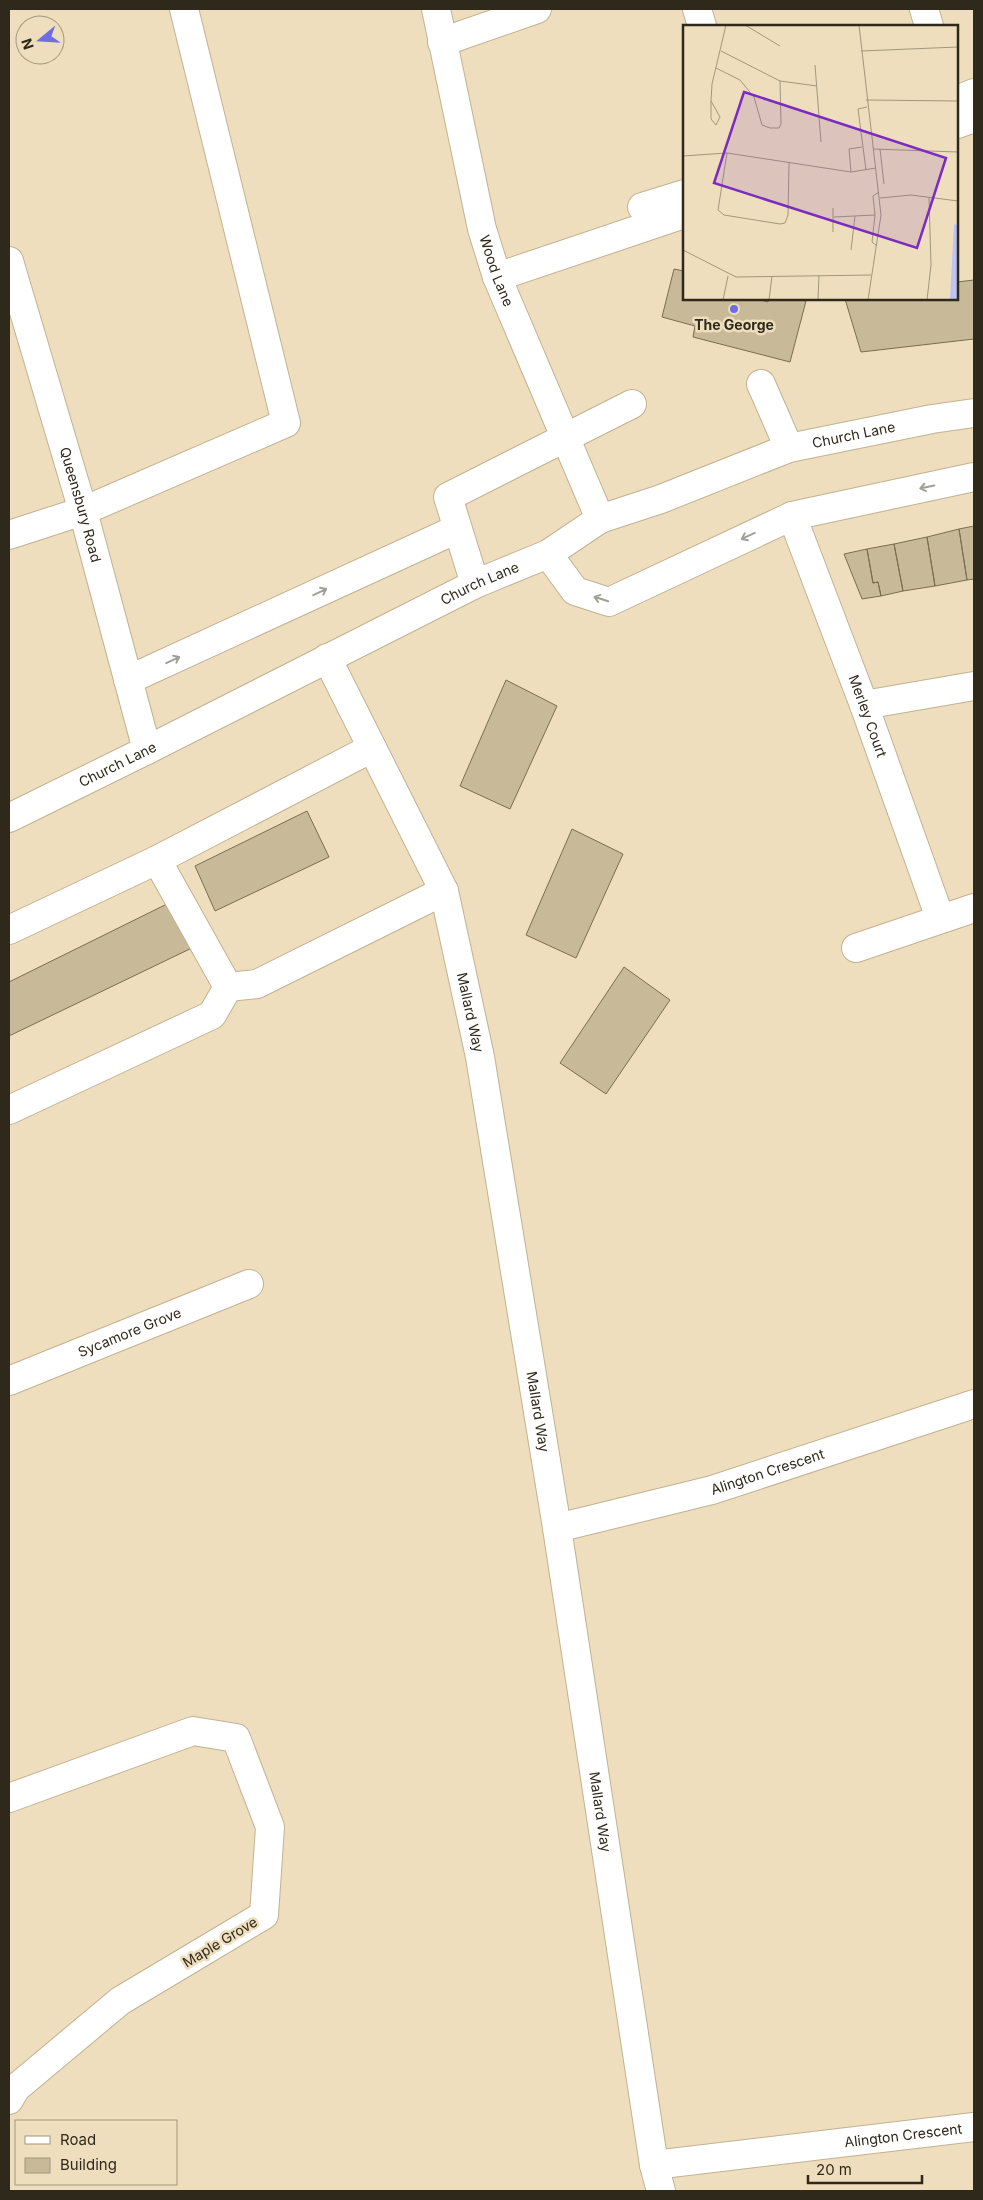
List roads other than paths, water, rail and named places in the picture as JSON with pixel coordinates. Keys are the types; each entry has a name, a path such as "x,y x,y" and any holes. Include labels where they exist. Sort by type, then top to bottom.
{"street":[{"path":"9,535 83,511 286,423 184,9"},
{"name":"Wood Lane","path":"436,9 482,228 497,277 600,519"},
{"path":"442,42 537,9"},
{"path":"697,9 702,25"},
{"path":"924,9 929,25"},
{"path":"958,100 974,93"},
{"path":"958,124 974,118"},
{"path":"642,207 683,194"},
{"path":"497,277 683,214"},
{"name":"Queensbury Road","path":"9,261 83,511 147,750"},
{"path":"761,384 789,448"},
{"path":"475,584 448,497 632,404"},
{"name":"Church Lane","path":"9,818 475,584 548,554 600,519 661,499 789,448 932,419 974,413"},
{"path":"548,554 575,591 609,602 792,516 974,477"},
{"name":"Merley Court","path":"792,516 864,705 940,918"},
{"path":"128,680 458,529"},
{"name":"Mallard Way","path":"327,658 444,891 480,1057 557,1528 654,2165 662,2191"},
{"path":"864,705 974,686"},
{"path":"9,930 157,860 372,748"},
{"path":"157,860 228,986"},
{"path":"228,986 257,984 444,891"},
{"path":"856,948 974,908"},
{"path":"9,1110 212,1015 228,986"},
{"name":"Sycamore Grove","path":"9,1381 249,1284"},
{"name":"Alington Crescent","path":"557,1528 712,1490 974,1404"},
{"name":"Maple Grove","path":"9,1798 193,1731 236,1738 270,1827 264,1915 120,2001 16,2088 9,2100"},
{"name":"Alington Crescent","path":"654,2165 974,2127"}],"place":[{"name":"The George","path":"734,309"}]}
